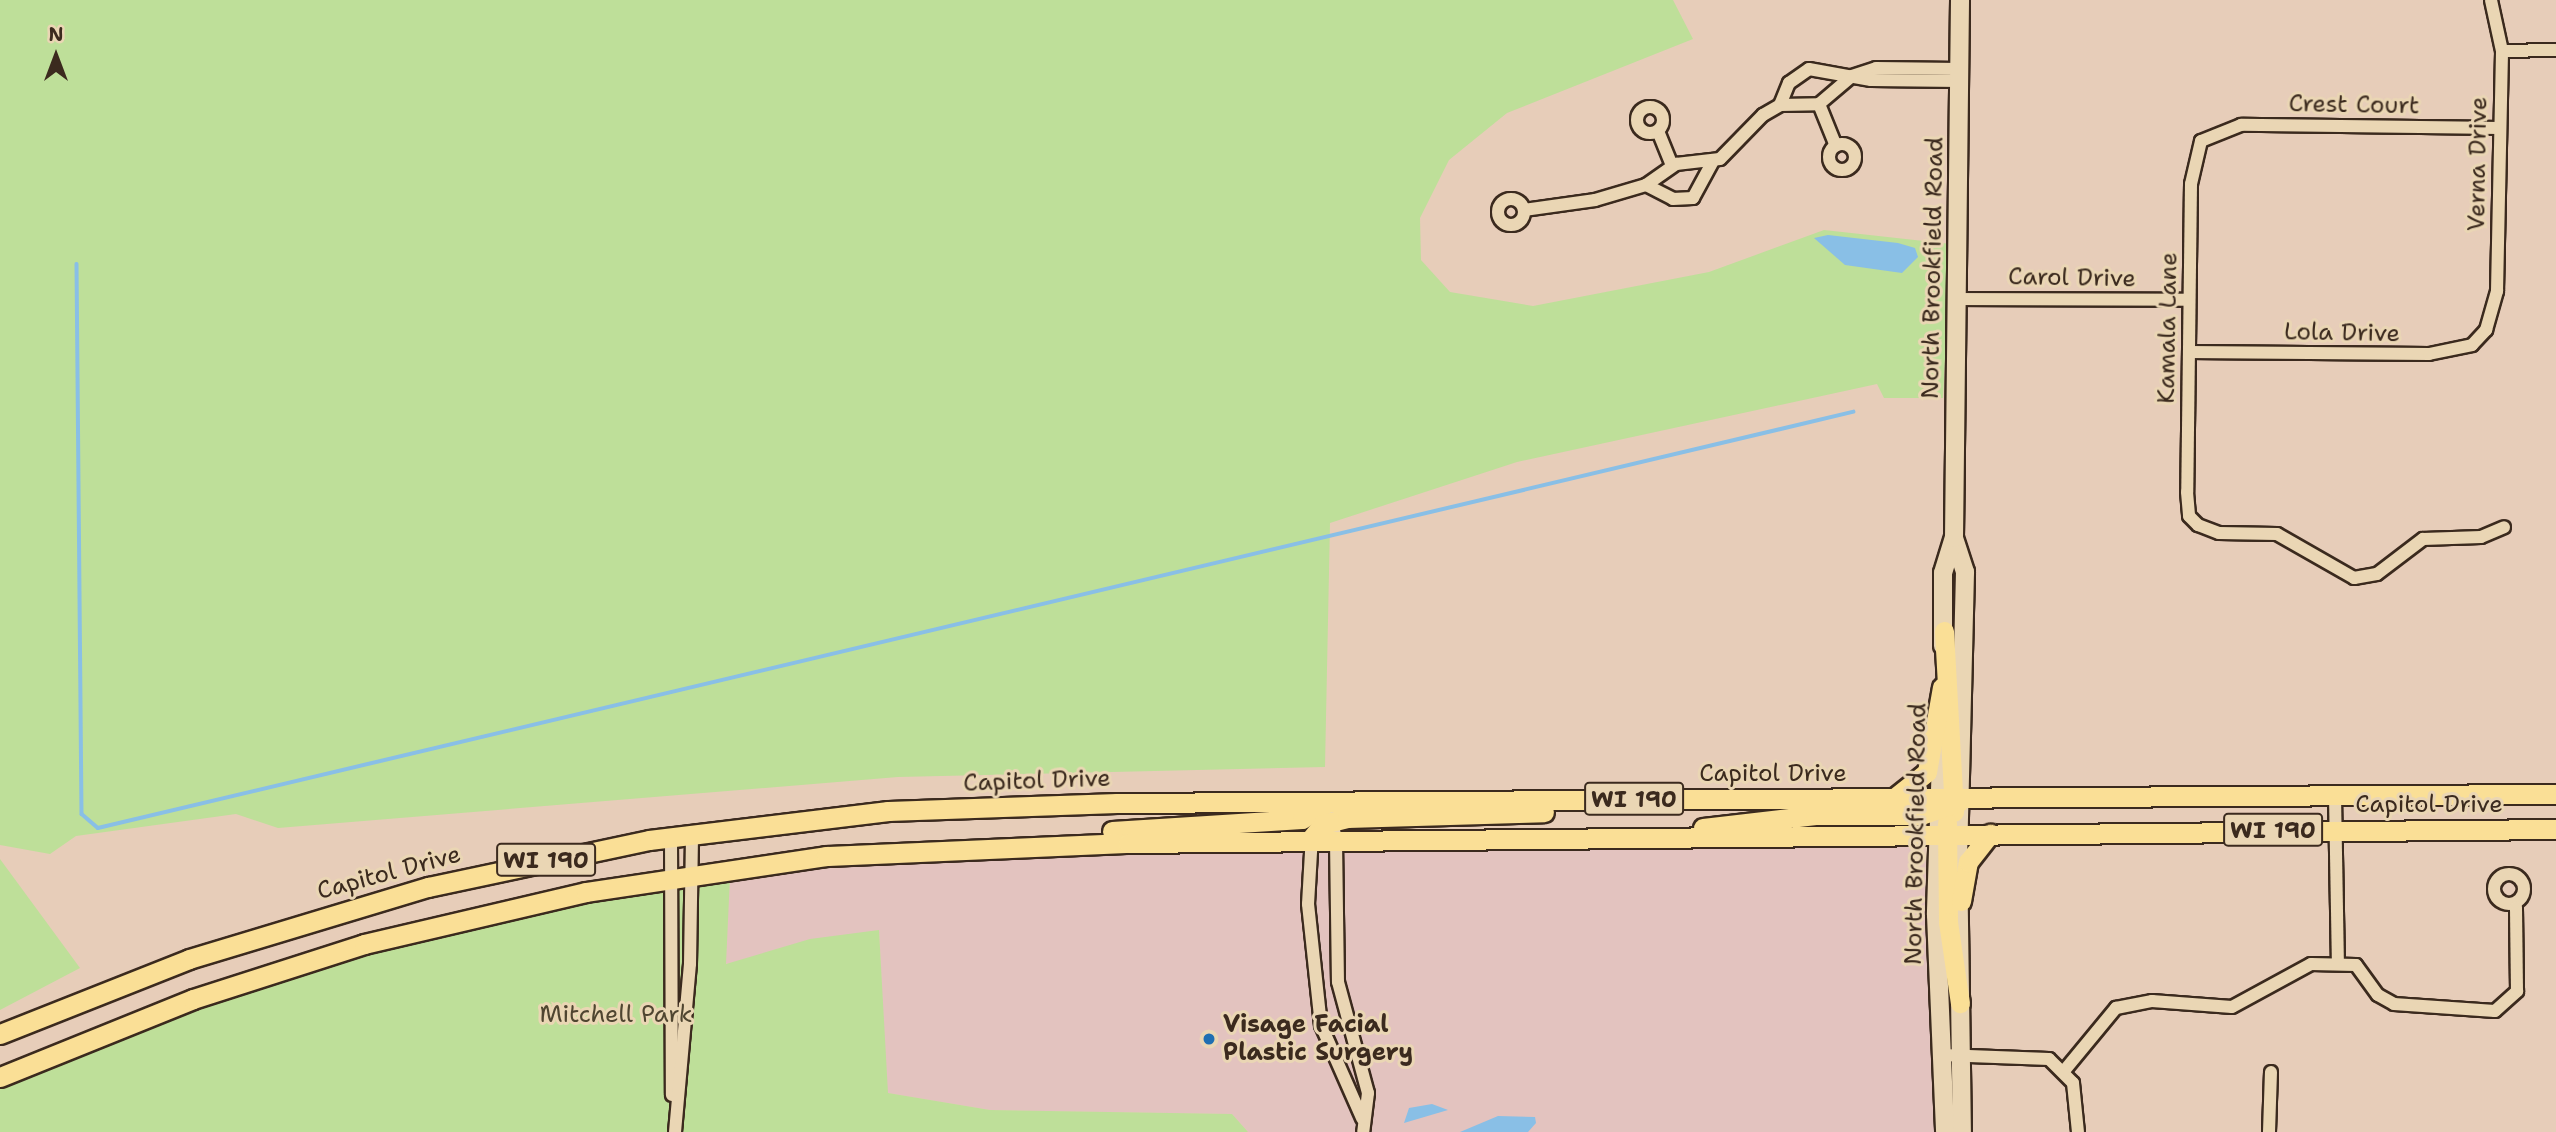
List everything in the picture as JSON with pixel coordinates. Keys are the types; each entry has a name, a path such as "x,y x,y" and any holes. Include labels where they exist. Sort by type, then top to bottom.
{"main road":[{"path":"1944,631 1949,805 1948,922 1960,1003"},
{"path":"1892,799 1927,772 1943,682"},
{"name":"Capitol Drive","path":"0,1034 189,959 357,906 671,837 920,809 1530,813 1658,799 1892,799 1949,805 2108,797 2556,794"},
{"path":"1650,837 1803,816 1949,805"},
{"path":"1309,841 1330,811"},
{"path":"1042,845 1111,831 1302,819 1330,811"},
{"name":"Capitol Drive","path":"1336,841 2556,830"},
{"path":"1961,901 1968,862 1990,834"},
{"name":"WI 190","path":"0,1077 193,999 364,944 672,877 826,856 1042,845 1336,841"}],"street":[{"name":"North Brookfield Road","path":"1949,805 1943,682 1943,573 1954,538 1960,0"},
{"name":"Verna Drive","path":"2486,330 2497,291 2502,51 2491,0"},
{"path":"2502,51 2556,50"},
{"path":"1646,185 1673,199 1693,198 1713,161 1780,105 1789,83 1809,69 1852,76 1960,75"},
{"path":"1780,105 1819,104 1852,76"},
{"path":"1819,104 1836,146"},
{"name":"Crest Court","path":"2208,133 2241,125 2500,128"},
{"path":"1658,131 1672,165"},
{"name":"Kamala Lane","path":"2208,133 2192,160 2188,300 2189,516 2198,525 2277,534 2354,578 2377,574 2423,539 2481,537 2504,527"},
{"path":"1524,210 1646,185 1672,165 1713,161"},
{"name":"Carol Drive","path":"1956,299 2188,300"},
{"name":"Lola Drive","path":"2189,352 2429,354 2472,345 2486,330"},
{"name":"North Brookfield Road","path":"1949,805 1965,572 1954,538"},
{"path":"2335,796 2338,961"},
{"path":"1330,811 1336,841 1338,982 1368,1093 1362,1118 1363,1132"},
{"path":"674,1132 692,874 692,834"},
{"name":"North Brookfield Road","path":"1948,834 1961,901 1962,1132"},
{"name":"North Brookfield Road","path":"1945,1132 1942,1055 1948,834"},
{"path":"671,837 674,1132"},
{"path":"1309,841 1315,984 1333,1062 1362,1118"},
{"path":"2064,1071 2099,1022 2126,1003 2232,1007 2311,964 2338,961 2356,965 2378,995 2394,1004 2495,1011 2518,991 2516,907"},
{"path":"1315,984 1338,982"},
{"path":"1942,1055 2034,1055 2064,1071 2077,1097 2078,1132"},
{"path":"2269,1132 2271,1072"}],"shaded area":[{"path":"1909,846 1925,855 1927,868 1937,1132 1248,1132 1232,1114 990,1110 887,1093 879,930 725,964 730,877 848,863 975,853"}],"green space":[{"path":"0,0 1673,0 1693,39 1507,113 1449,160 1420,218 1421,260 1450,292 1533,306 1709,272 1824,230 1951,244 1943,398 1884,398 1877,384 1517,462 1330,523 1325,767 898,777 278,828 236,814 76,836 50,854 0,845"},
{"path":"0,859 80,968 0,1010"},
{"name":"Mitchell Park","path":"730,877 726,964 810,939 879,930 888,1093 990,1110 1232,1114 1248,1132 0,1132 0,1086 225,997 365,953 561,906"}],"water":[{"path":"1828,235 1898,243 1915,248 1918,257 1902,273 1845,265 1814,238"},
{"path":"1432,1104 1448,1110 1404,1123 1409,1108"},
{"path":"1498,1116 1535,1117 1536,1123 1528,1132 1460,1132"}],"waterway":[{"path":"77,264 82,814 98,828 1853,412"}],"place":[{"name":"Visage Facial Plastic Surgery","path":"1209,1039"}]}
